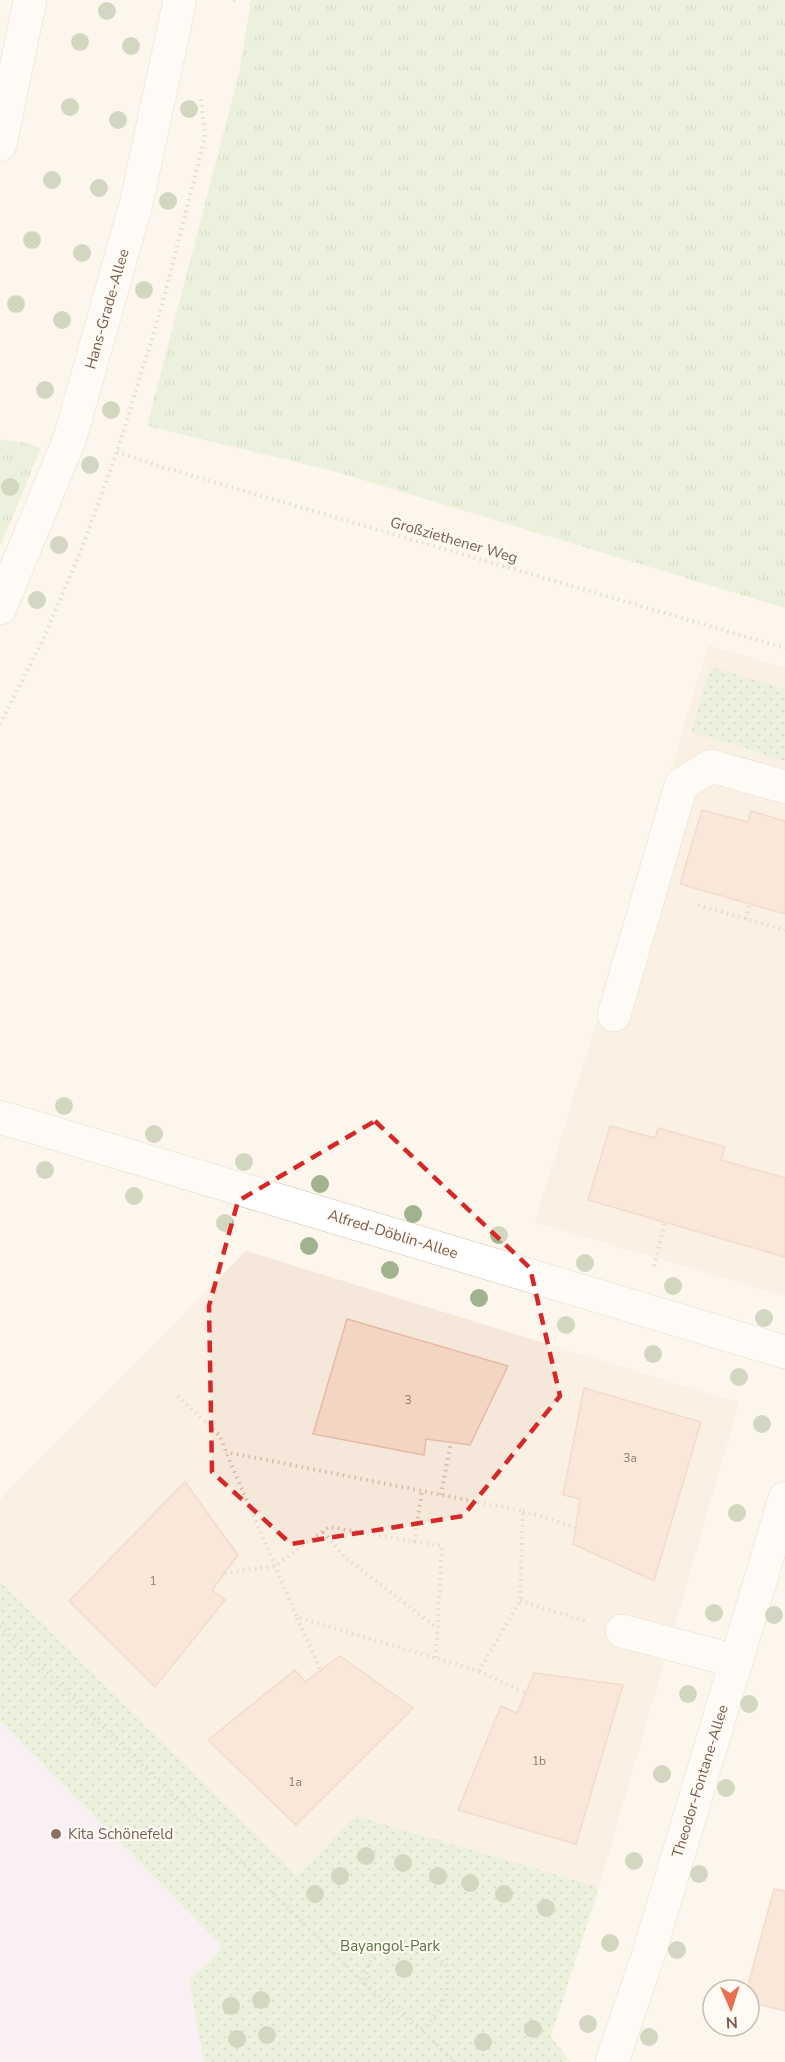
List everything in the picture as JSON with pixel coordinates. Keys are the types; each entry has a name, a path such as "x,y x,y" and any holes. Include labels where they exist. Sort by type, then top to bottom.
{"street":[{"path":"0,145 30,0"},
{"name":"Hans-Grade-Allee","path":"0,608 70,438 136,204 180,0"},
{"path":"614,1015 681,785 711,766 785,787"},
{"name":"Alfred-Döblin-Allee","path":"0,1117 785,1352"},
{"name":"Theodor-Fontane-Allee","path":"612,2062 649,1953 785,1498"},
{"path":"622,1631 736,1661"}],"path":[{"path":"0,724 50,624 80,553 117,452 161,309 205,136"},
{"name":"Großziethener Weg","path":"117,452 785,648"},
{"path":"746,919 749,904"},
{"path":"698,905 785,930"},
{"path":"654,1266 665,1222"},
{"path":"178,1396 220,1436 321,1671"},
{"path":"441,1495 451,1442"},
{"path":"226,1452 523,1512 575,1527"},
{"path":"414,1542 422,1491"},
{"path":"479,1671 520,1601 523,1512"},
{"path":"225,1573 275,1566 329,1527 442,1546 436,1658"},
{"path":"322,1532 346,1558 437,1629"},
{"path":"520,1601 622,1631"},
{"path":"297,1617 479,1671 525,1693"},
{"path":"0,1626 365,1984 421,2030 454,2062"},
{"path":"365,1984 368,1966 376,1952 395,1941 416,1942 436,1954 448,1968 448,1983 444,2002 436,2016 421,2030"}],"highlighted area":[{"path":"375,1121 530,1268 560,1396 463,1516 291,1544 212,1472 209,1306 238,1201"}],"shaded area":[{"path":"708,645 785,668 785,1296 535,1222"},
{"path":"246,1251 739,1403 599,1887 355,1816 297,1876 0,1581 0,1500"},
{"name":"Kita Schönefeld","path":"0,1721 223,1947 189,1980 204,2062 0,2062"}],"green space":[{"path":"251,0 785,0 785,608 333,471 147,426 239,73"},
{"path":"0,439 41,448 0,547"},
{"path":"711,667 785,689 785,761 691,732"},
{"name":"Bayangol-Park","path":"0,1581 297,1876 355,1816 599,1887 551,2036 570,2062 204,2062 189,1980 223,1947 0,1721"}],"building":[{"path":"702,810 748,822 751,811 785,821 785,914 680,884"},
{"path":"610,1126 655,1138 658,1128 725,1147 721,1160 785,1178 785,1257 588,1200"},
{"path":"347,1319 508,1366 470,1445 426,1439 424,1455 313,1434"},
{"path":"584,1388 701,1422 654,1581 573,1544 580,1499 563,1495"},
{"path":"185,1482 238,1555 212,1590 225,1600 155,1687 69,1601"},
{"path":"340,1656 413,1708 296,1825 208,1740 295,1670 305,1682"},
{"path":"534,1673 623,1685 576,1844 458,1810 501,1706 517,1713"},
{"path":"774,1889 785,1891 785,2011 761,2005 761,1978 750,1978"}],"place":[{"name":"Kita Schönefeld","path":"56,1834"}]}
